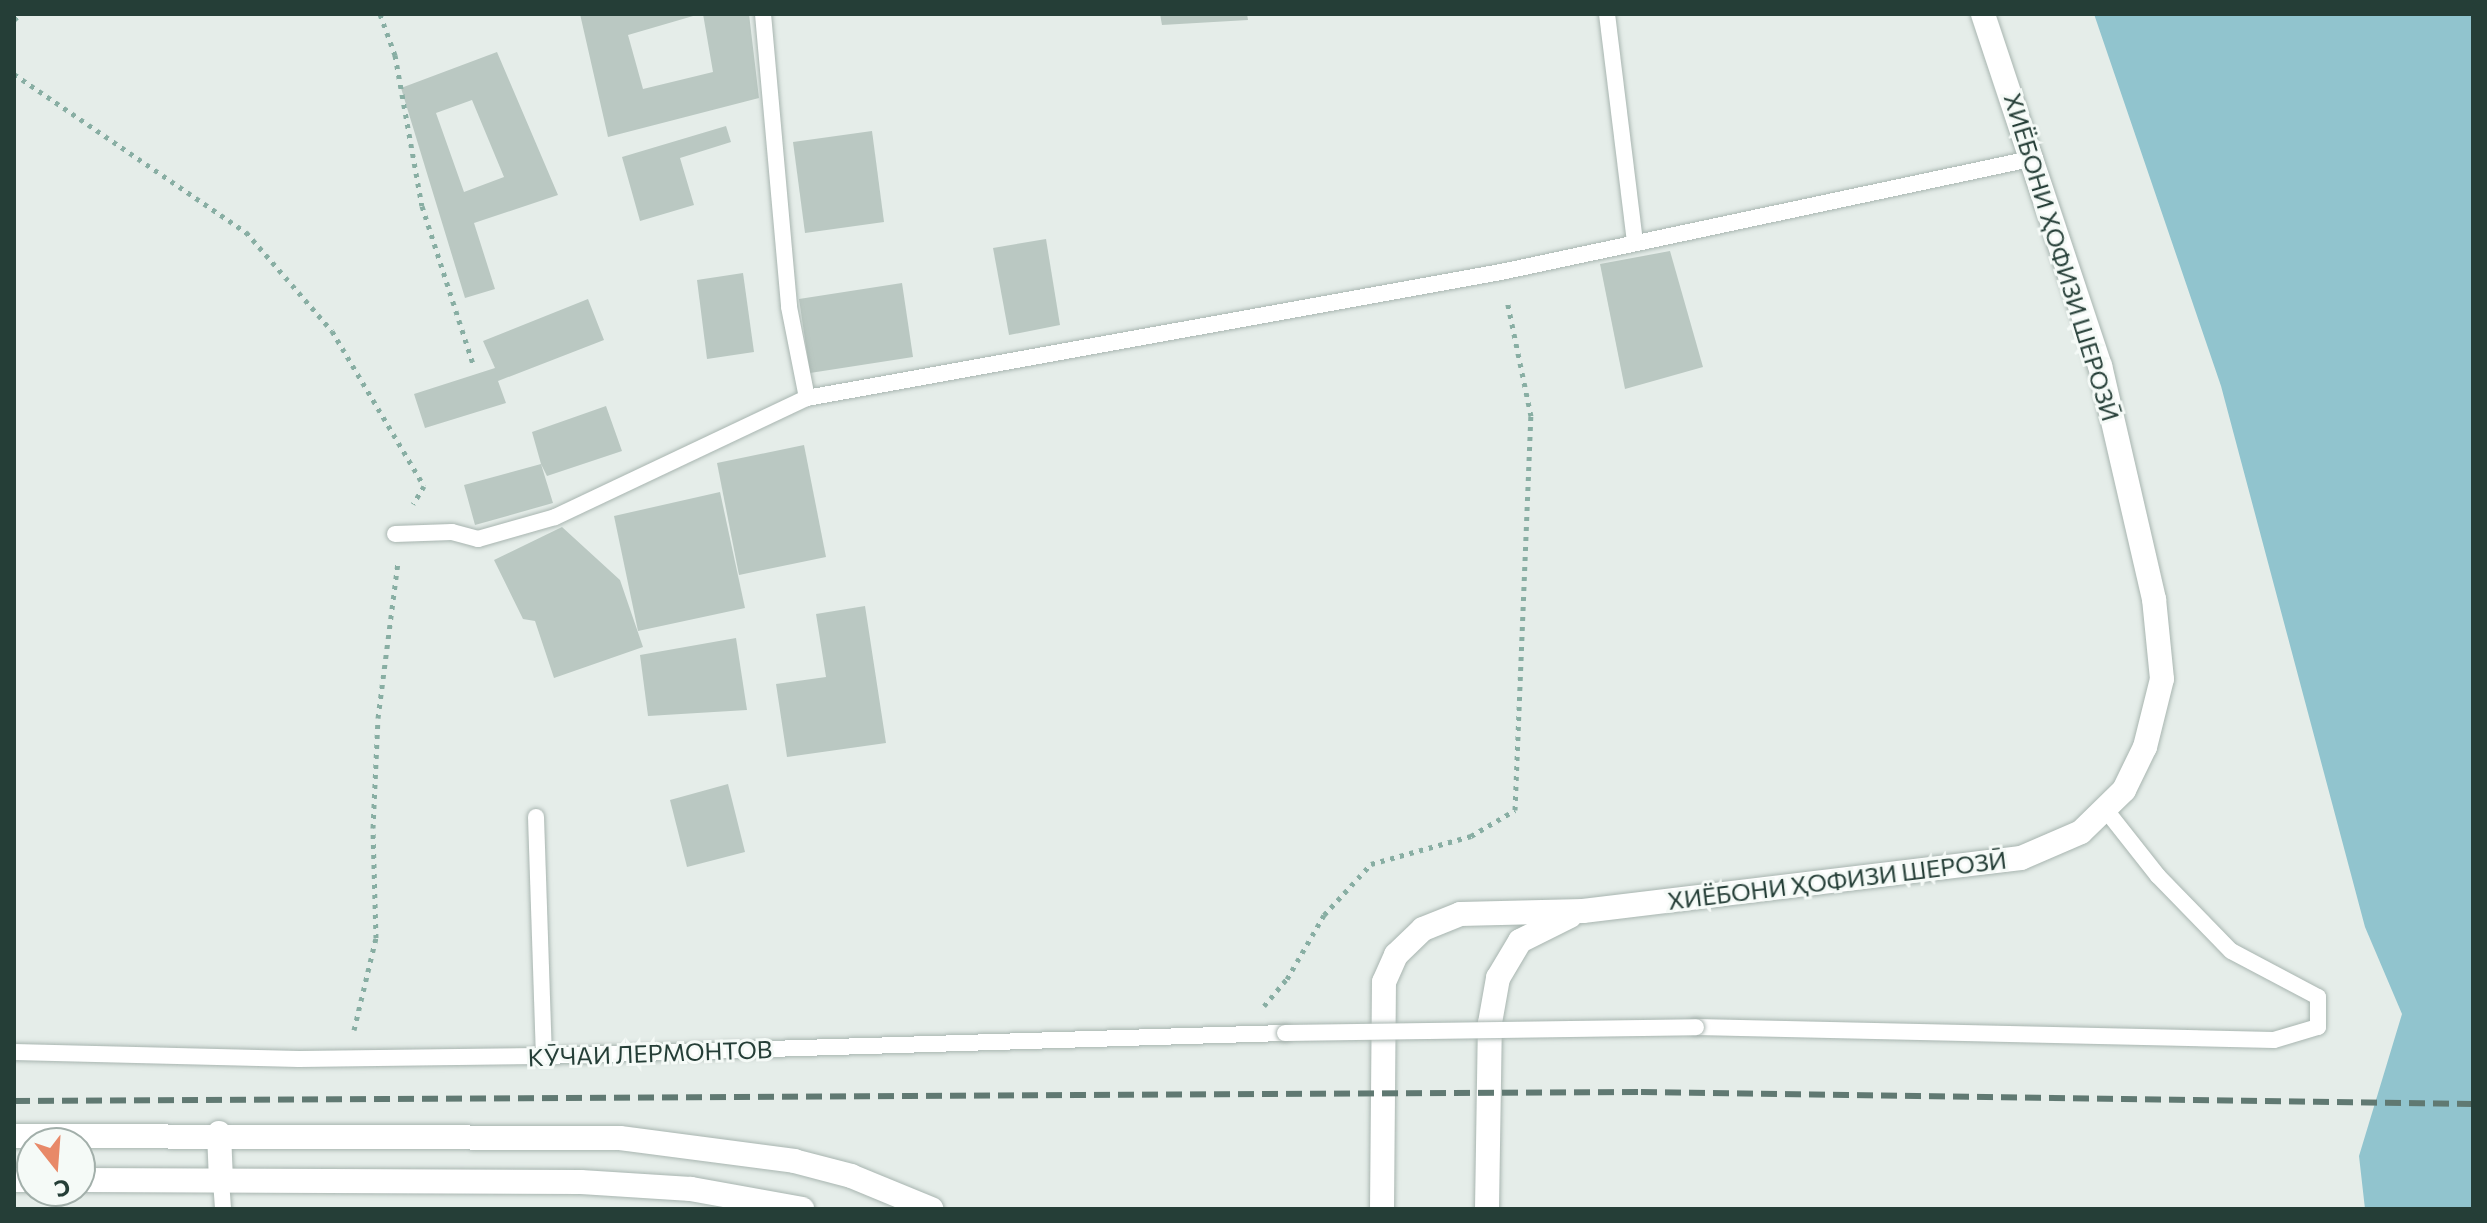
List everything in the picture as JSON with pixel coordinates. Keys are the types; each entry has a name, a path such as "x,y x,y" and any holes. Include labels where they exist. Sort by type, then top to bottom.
{"main road":[{"name":"ХИЁБОНИ ҲОФИЗИ ШЕРОЗӢ","path":"1382,1209 1382,999 1388,968 1396,955 1423,929 1460,914 1583,911 2021,858 2081,832 2124,790 2145,747 2162,679 2154,599 2100,366 2035,158 1983,14"},
{"name":"ХИЁБОНИ ҲОФИЗИ ШЕРОЗӢ","path":"1487,1209 1489,1045 1498,978 1520,941 1583,911"},
{"path":"219,1133 221,1180"},
{"path":"14,1136 525,1134 687,1144 819,1166 931,1209"},
{"path":"96,1180 581,1182 691,1189 802,1209"}],"lane":[{"path":"763,14 789,307 807,398"},
{"path":"1607,14 1635,242"},
{"path":"395,534 452,532 478,539 543,521 807,398 1501,272 2035,158"},
{"name":"КӮЧАИ ЛЕРМОНТОВ","path":"14,1052 348,1059 544,1056 1285,1033 1696,1027 2274,1040 2318,1027 2318,997 2231,951 2158,876 2105,809"},
{"path":"536,817 544,1056"},
{"path":"221,1180 223,1209"}],"path":[{"path":"14,20 20,14"},
{"path":"380,14 395,55 422,206 474,367"},
{"path":"14,74 246,232 332,331 424,486 395,534 399,576 378,718 373,828 376,938 348,1059"},
{"path":"1237,1036 1287,979 1324,915 1371,864 1471,836 1515,810 1531,416 1501,272"}],"water":[{"path":"2094,14 2473,14 2473,1209 2365,1209 2359,1156 2402,1014 2365,927 2221,386"}],"building":[{"path":"580,14 700,14 628,35 643,89 713,72 703,14 749,14 759,98 608,137"},
{"path":"1160,14 1247,14 1248,20 1162,25"},
{"path":"497,52 558,195 474,223 495,289 465,298 401,88","holes":["472,100 504,177 464,192 436,113"]},
{"path":"726,126 731,142 680,158 694,205 640,221 622,157"},
{"path":"872,131 884,222 805,233 793,142"},
{"path":"1046,239 1060,325 1009,335 993,248"},
{"path":"1670,251 1703,367 1625,389 1600,264"},
{"path":"743,273 754,352 707,359 697,280"},
{"path":"902,283 913,357 810,373 799,299"},
{"path":"588,299 604,340 498,381 506,403 425,428 414,394 495,368 483,341"},
{"path":"606,406 622,451 547,476 532,432"},
{"path":"804,445 826,557 739,575 717,463"},
{"path":"541,464 553,503 475,525 464,485"},
{"path":"720,492 745,608 638,631 614,516"},
{"path":"562,527 620,580 643,647 554,678 535,621 523,619 494,560"},
{"path":"865,606 886,743 787,757 776,684 826,677 816,614"},
{"path":"736,638 747,710 648,716 640,655"},
{"path":"728,784 745,852 687,867 670,800"}],"railway":[{"path":"14,1101 1641,1092 2473,1104"}]}
